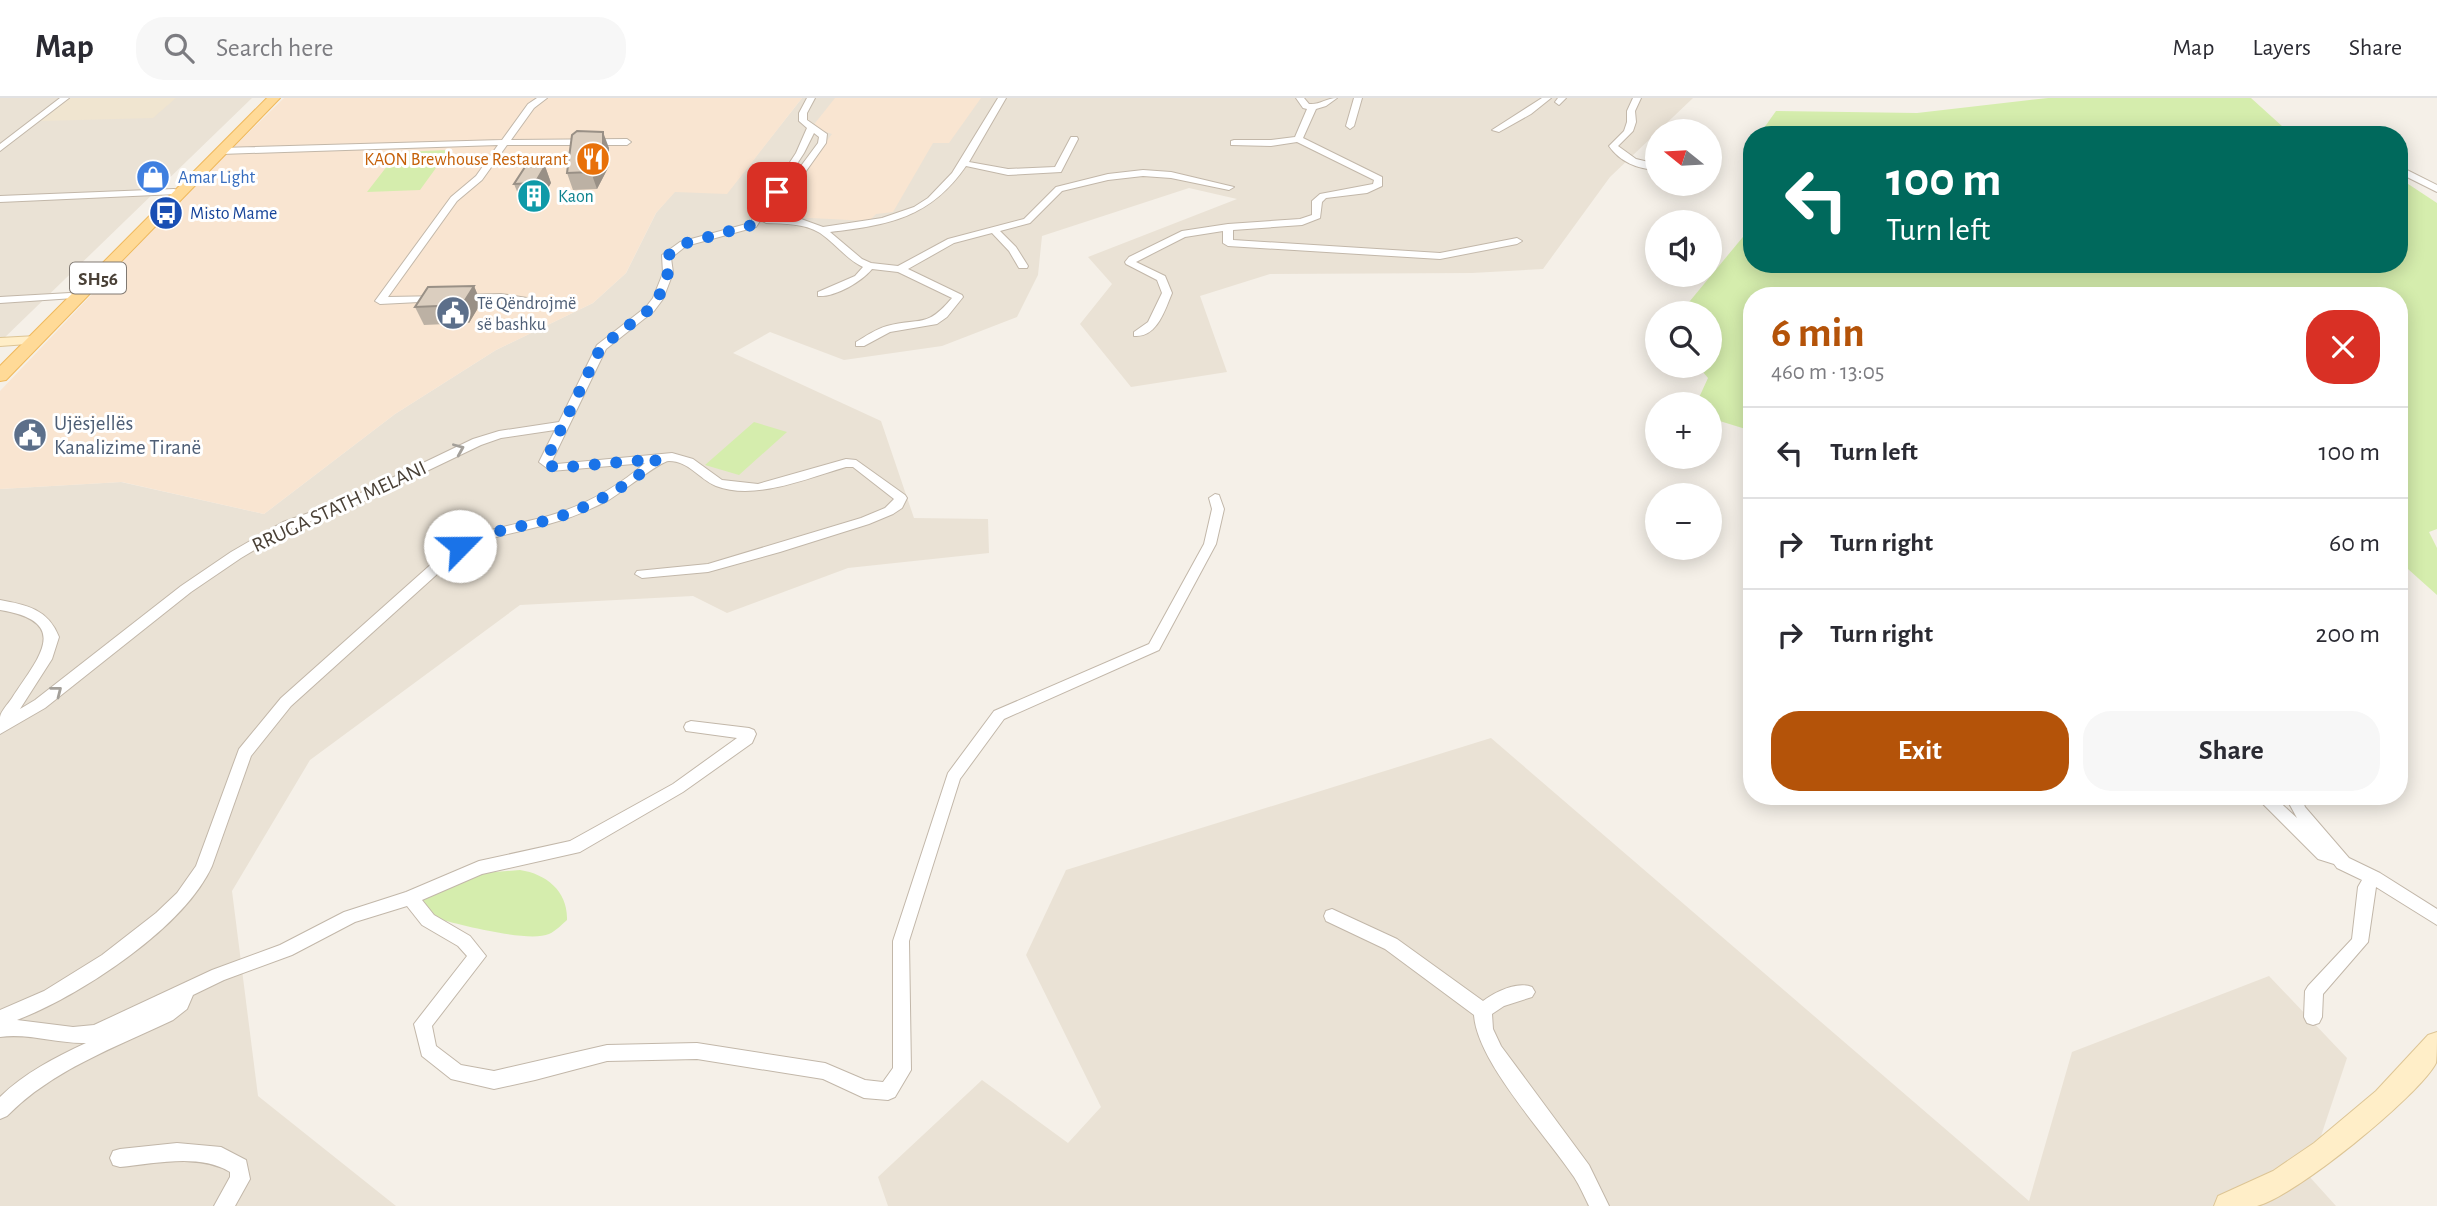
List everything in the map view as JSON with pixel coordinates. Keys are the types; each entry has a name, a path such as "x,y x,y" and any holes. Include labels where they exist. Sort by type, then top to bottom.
{"main road":[{"name":"SH56","path":"0,376 70,296 266,98"},
{"name":"SH56","path":"0,366 31,340 274,98"}],"street":[{"path":"2,145 65,98"},
{"path":"527,301 501,297 380,301 454,199 479,178 531,106 543,98"},
{"path":"811,98 803,113 803,121 824,136 822,142 766,220 801,222 822,230 840,248 869,266 900,269 958,296 943,315 933,322 887,329 860,344"},
{"path":"822,230 874,224 918,209 946,186 1002,98"},
{"path":"1300,98 1306,106 1312,108 1321,107 1334,98"},
{"path":"1350,126 1359,98"},
{"path":"1496,130 1547,98"},
{"path":"1637,98 1631,111 1633,120 1630,130 1613,146 1619,154 1645,166"},
{"path":"1298,139 1312,108"},
{"path":"642,573 708,568 775,549 865,522 898,505 901,498 856,464 846,463 758,488 719,484 689,462 672,457 555,468 547,466 545,462 601,347 650,309 658,299 668,273 666,257 683,244 752,225 815,129"},
{"path":"962,163 1008,172 1058,170 1074,139"},
{"path":"1138,334 1153,324 1167,293 1161,278 1133,265 1130,262 1133,259 1182,234 1228,227 1302,222 1317,216 1317,201 1323,196 1367,190 1377,186 1379,179 1298,139 1271,143 1234,143"},
{"path":"221,151 504,142 627,142"},
{"path":"900,269 951,241 1027,221 1059,189 1108,177 1143,173 1171,175 1228,187"},
{"path":"2408,174 2437,189"},
{"path":"0,199 174,191"},
{"path":"1228,227 1228,243 1322,247 1411,256 1440,256 1517,241"},
{"path":"994,230 1013,248 1023,266"},
{"path":"822,294 859,278 869,266"},
{"path":"0,300 70,296"},
{"path":"0,342 31,340"},
{"name":"RRUGA STATH MELANI","path":"0,728 40,704 186,589 287,525 350,503 477,442 563,425"},
{"path":"0,1018 47,998 100,965 161,920 200,876 244,753 255,737 286,702 460,546 476,537 550,519 578,508 630,481 657,459"},
{"path":"410,898 428,919 464,941 477,956 423,1024 428,1050 457,1073 494,1080 535,1073 607,1054 697,1051 825,1071 864,1089 888,1091 902,1070 901,942 954,777 999,715 1154,647 1210,544 1219,509 1215,498"},
{"path":"0,605 27,609 46,620 52,637 44,659 0,728"},
{"path":"0,1029 24,1026 84,1036 96,1033 186,990 286,950 350,917 410,898 479,868 574,847 678,788 747,740 749,734 691,727"},
{"path":"2272,805 2324,854 2374,878 2437,918"},
{"path":"2297,805 2343,863"},
{"path":"2313,1017 2314,991 2360,942 2366,887 2374,878"},
{"path":"1332,916 1391,944 1483,1011"},
{"path":"0,1110 8,1100 35,1080 167,1014 181,1003 186,990"},
{"path":"1483,1011 1499,999 1526,992"},
{"path":"1483,1011 1484,1030 1494,1052 1582,1172 1599,1206"},
{"path":"2228,1206 2281,1180 2338,1138 2385,1099 2421,1064 2437,1044"},
{"path":"120,1158 177,1152 221,1156 239,1167 240,1179 224,1206"}],"shaded area":[{"path":"0,98 252,98 0,342"},
{"path":"69,98 176,98 153,118 40,121"},
{"path":"284,98 802,98 727,194 675,192 656,213 626,273 593,303 496,350 395,414 264,514 122,482 0,489 0,391 209,171"},
{"path":"802,98 1693,98 1671,119 1645,119 1645,144 1610,177 1543,269 1472,273 1270,274 1200,296 1227,372 1131,387 1080,324 1112,284 1088,257 1237,199 1189,188 1042,236 1038,275 1017,317 942,346 844,360 770,332 733,353 881,421 914,518 988,519 989,553 848,568 727,613 693,596 520,605 310,760 232,891 258,1096 396,1206 0,1206 0,489 121,482 264,514 395,414 496,350 593,303 626,273 656,213 675,191 727,193"},
{"path":"835,98 981,98 949,143 933,143 893,212 876,214 869,221 772,216 832,134 812,127"},
{"path":"1491,738 2029,1201 2072,1052 2269,976 2347,1058 2308,1175 2336,1206 888,1206 878,1177 982,1080 1068,1143 1101,1107 1026,955 1066,870"}],"green space":[{"path":"2048,98 2251,98 2282,126 1765,126 1776,111 1917,113"},
{"path":"449,150 420,190 367,192 398,152"},
{"path":"2408,184 2437,203 2437,529 2429,532 2437,548 2437,595 2408,569 2408,287 1743,287 1743,428 1722,422 1722,392 1702,392 1708,378 1722,378 1722,301 1690,301 1702,287 1722,287 1722,262 1743,237 1743,273 2408,273"},
{"path":"754,422 787,432 739,475 705,465"},
{"path":"520,870 547,880 564,901 567,920 549,934 510,934 434,918 426,910 421,897 482,873"}],"building":[{"path":"577,131 603,132 603,150 591,172 567,173 572,135"},
{"path":"545,166 535,183 514,184 525,167"},
{"path":"474,286 462,305 415,307 428,287"}],"place":[{"name":"KAON Brewhouse Restaurant","path":"593,159"},
{"name":"Amar Light","path":"153,177"},
{"name":"Kaon","path":"534,196"},
{"name":"Misto Mame","path":"166,213"},
{"name":"Të Qëndrojmë së bashku","path":"453,313"},
{"name":"Ujësjellës Kanalizime Tiranë","path":"30,435"}],"route":[{"path":"460,546 476,537 550,519 578,508 630,481 657,459 555,468 547,466 545,462 601,347 650,309 658,299 668,273 666,257 683,244 752,225 777,192"}]}
